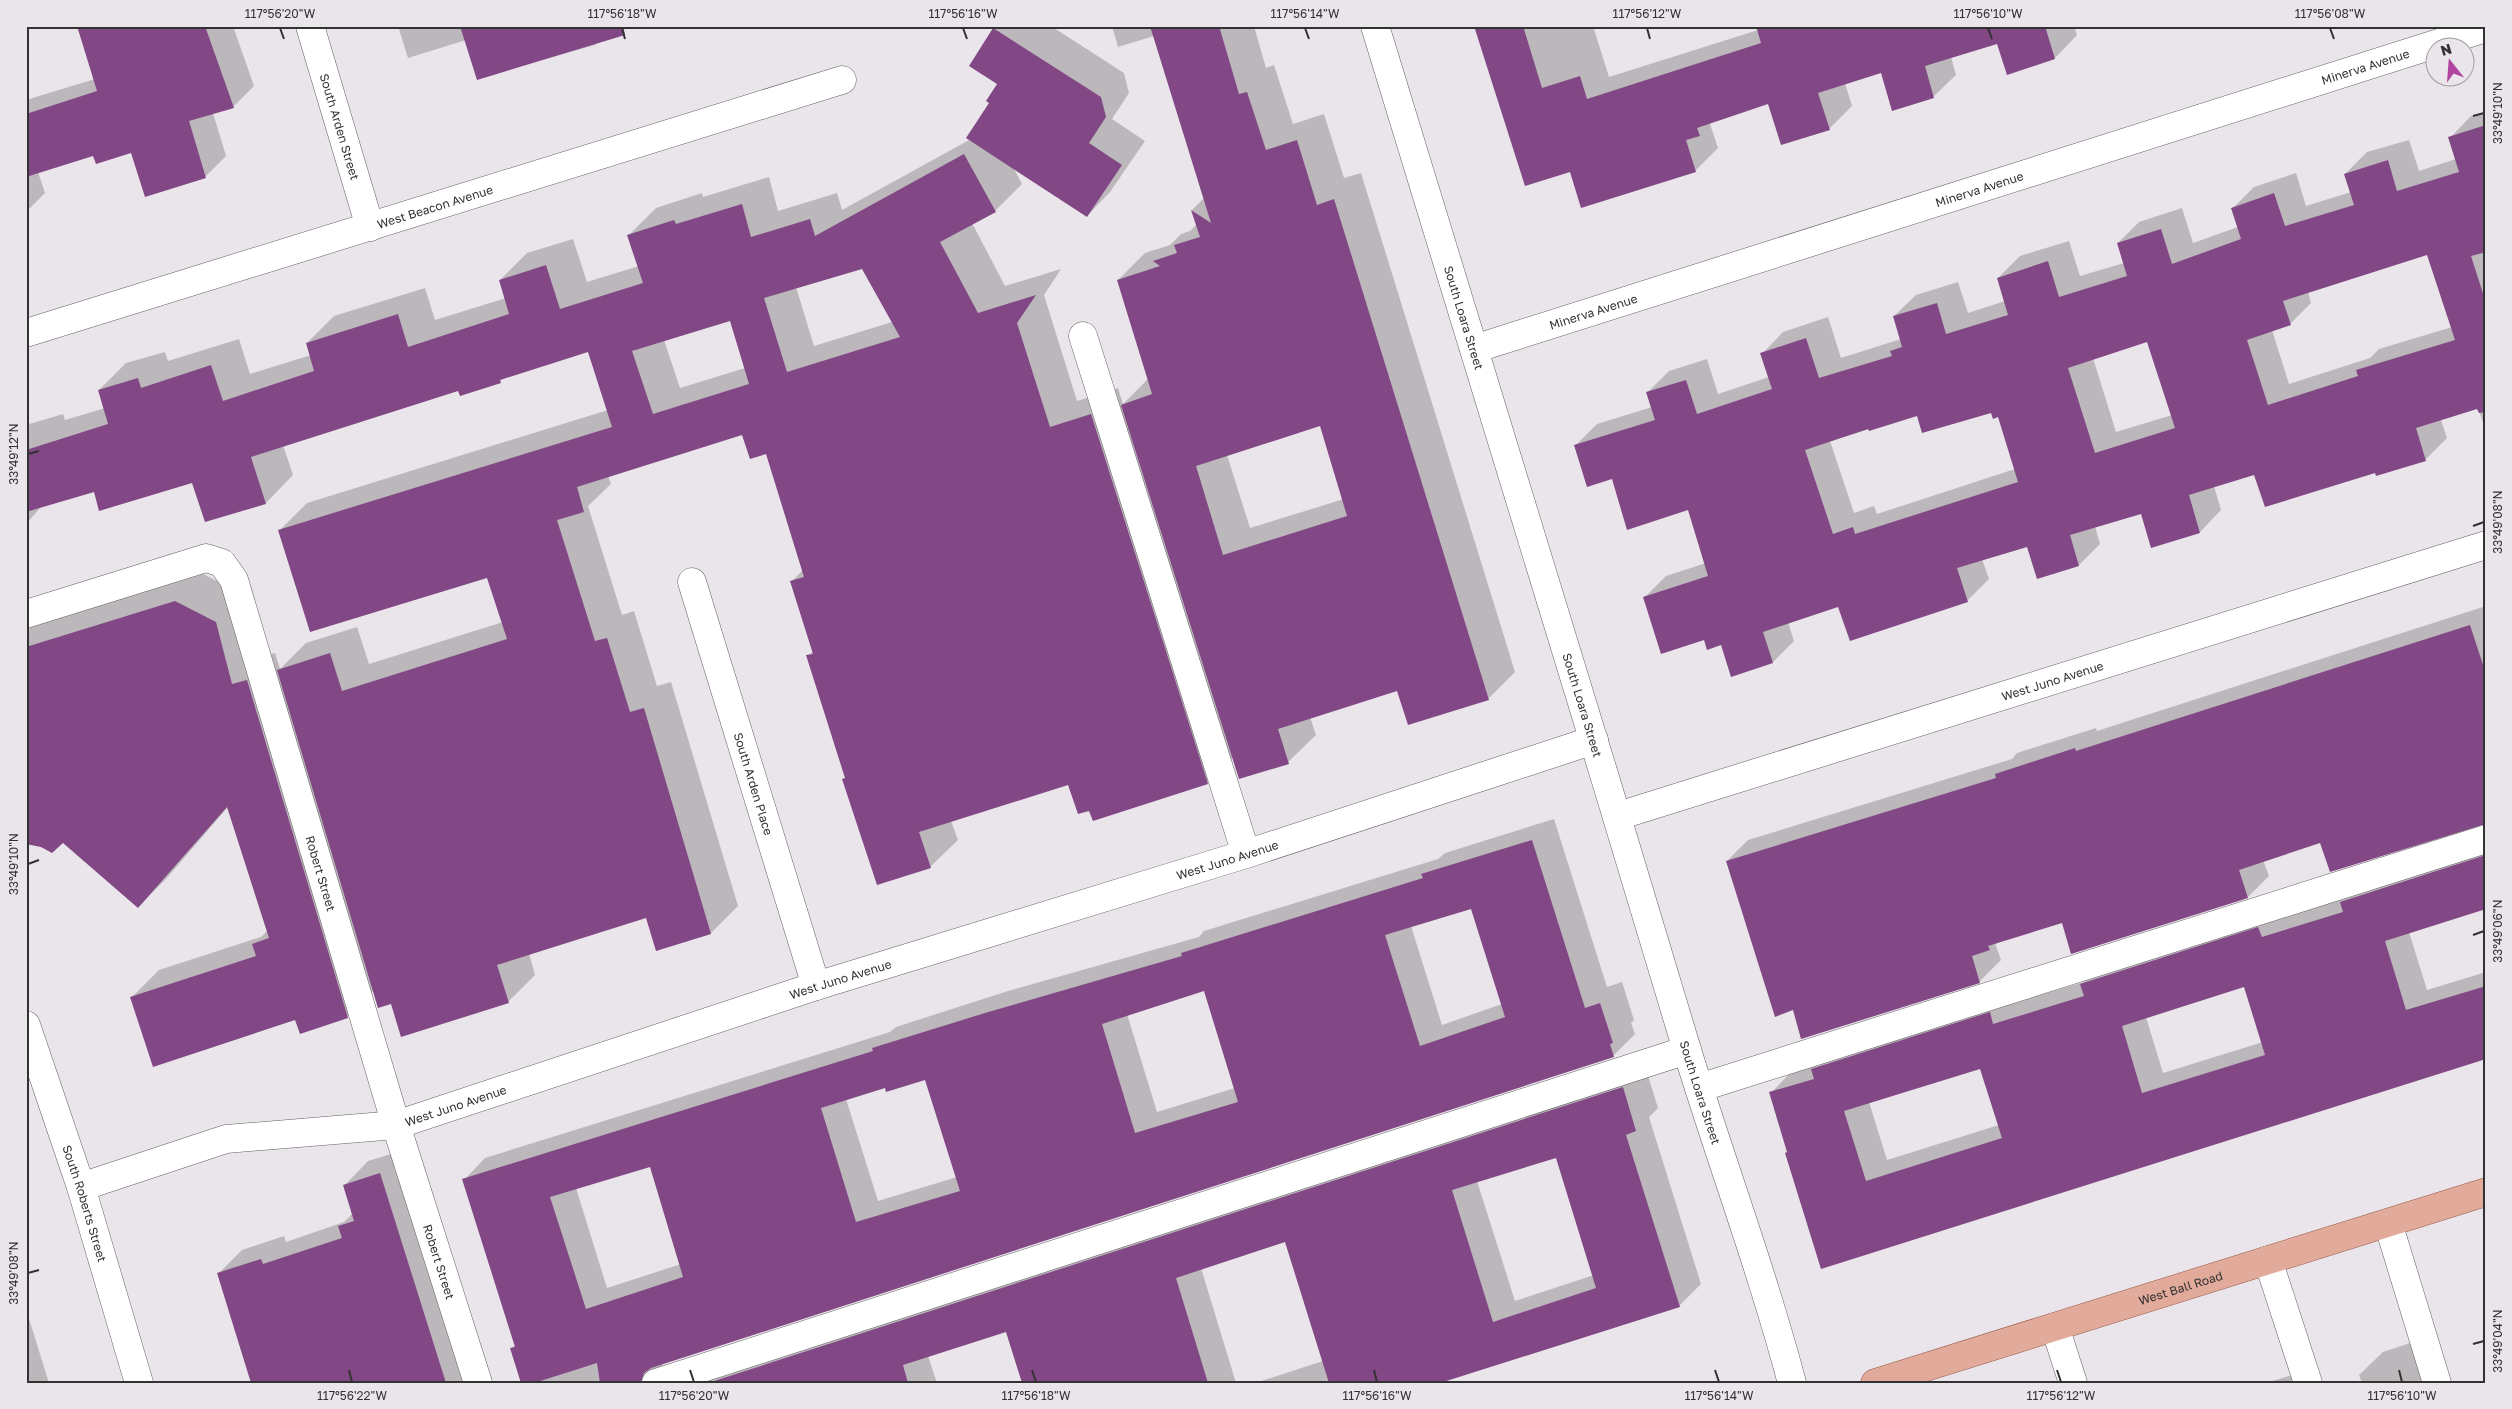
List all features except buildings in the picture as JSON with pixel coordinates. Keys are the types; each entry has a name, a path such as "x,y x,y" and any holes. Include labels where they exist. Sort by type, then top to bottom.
{"main road":[{"name":"West Ball Road","path":"1875,1383 2486,1192"}],"street":[{"name":"South Arden Street","path":"310,26 370,227"},
{"name":"South Loara Street","path":"1374,26 1618,816 1687,1050 1776,1320 1792,1383"},
{"name":"Minerva Avenue","path":"1474,349 2486,28"},
{"name":"West Beacon Avenue","path":"26,333 842,80"},
{"path":"1084,336 1246,854"},
{"name":"West Juno Avenue","path":"1618,816 2486,545"},
{"name":"Robert Street","path":"26,614 206,558 222,563 228,569 234,580 396,1125 478,1383"},
{"name":"South Arden Place","path":"692,582 816,986"},
{"name":"West Juno Avenue","path":"81,1187 226,1139 396,1125 816,986 1246,854 1594,740"},
{"path":"1699,1088 2486,839"},
{"name":"South Roberts Street","path":"26,1025 81,1187 139,1383"},
{"path":"656,1383 1687,1050"},
{"path":"2388,1223 2437,1383"},
{"path":"2268,1260 2308,1383"},
{"path":"2056,1327 2073,1383"}]}
